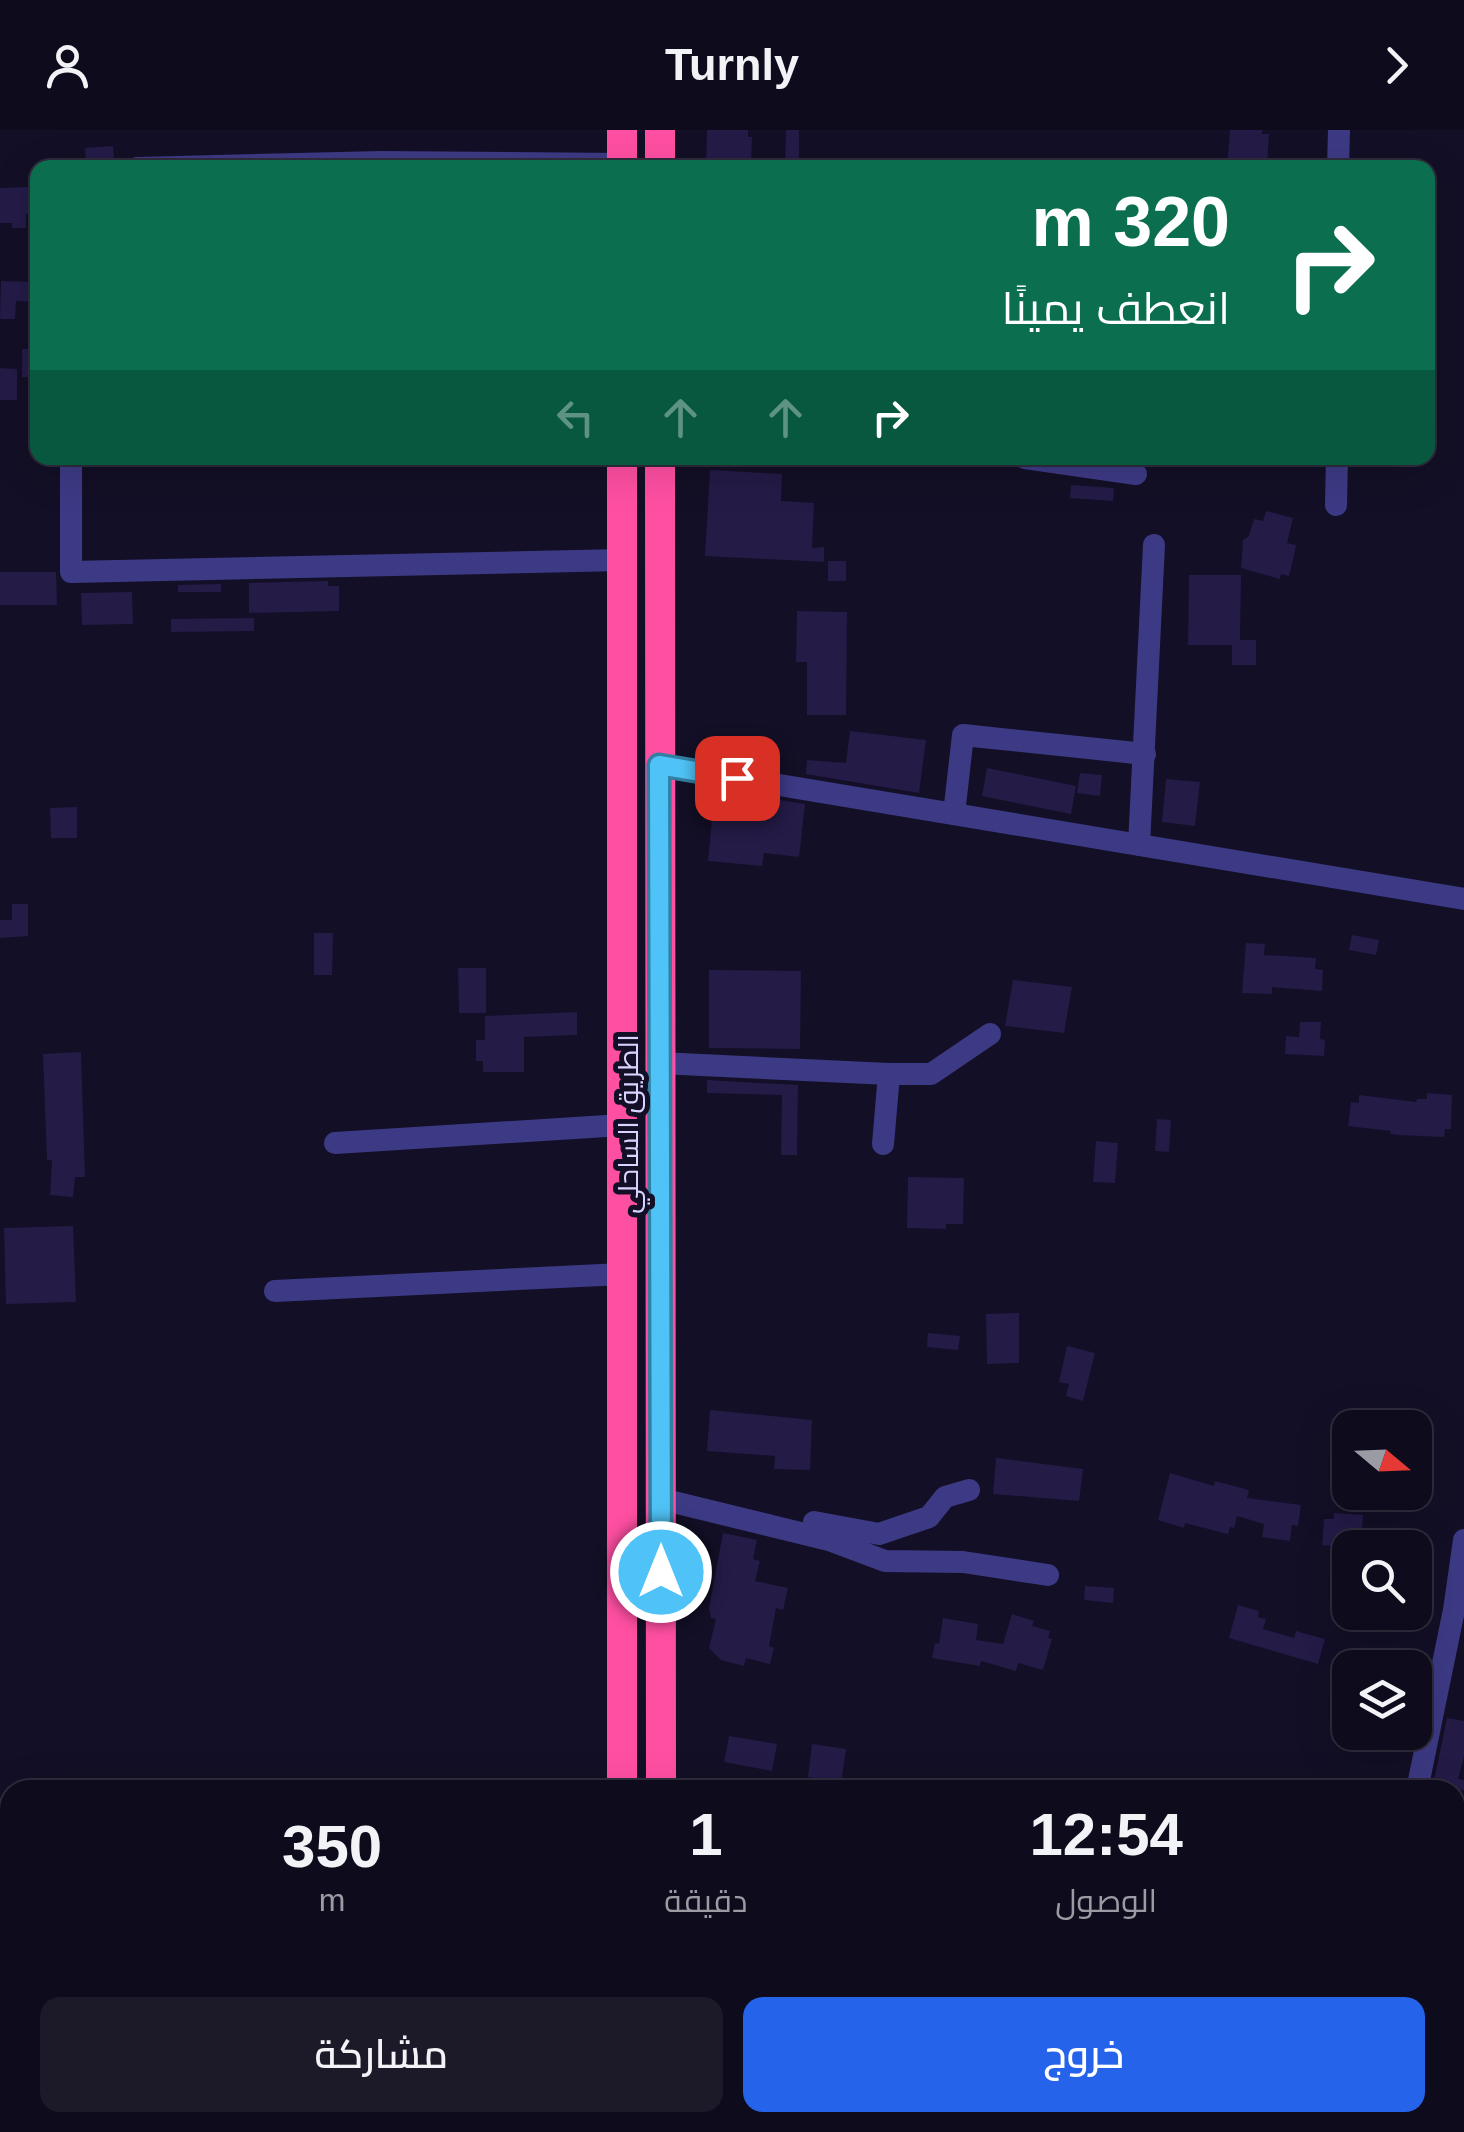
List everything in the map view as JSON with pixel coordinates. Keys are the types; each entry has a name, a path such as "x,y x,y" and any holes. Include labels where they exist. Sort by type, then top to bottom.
{"highway":[{"path":"622,130 622,160"},
{"path":"660,130 660,160"},
{"name":"الطريق الساحلي","path":"622,465 622,1780"},
{"name":"الطريق الساحلي","path":"660,465 662,1780"}],"street":[{"path":"1338,160 1339,130"},
{"path":"71,465 71,572 622,560"},
{"path":"1074,465 1136,474"},
{"path":"1336,465 1336,505"},
{"path":"1139,845 1154,545"},
{"path":"954,814 963,734 1145,754"},
{"path":"659,765 1464,899"},
{"path":"660,1062 931,1074 990,1034"},
{"path":"882,1144 888,1074"},
{"path":"335,1143 622,1125"},
{"path":"275,1291 622,1274"},
{"path":"707,1509 737,1506 879,1534 929,1517 945,1497 969,1490"},
{"path":"661,1499 830,1540 884,1561 963,1562 1048,1575"},
{"path":"1420,1780 1459,1610 1464,1540"}],"building":[{"path":"707,130 748,130 748,137 752,137 751,160 706,160"},
{"path":"786,130 799,130 799,160 785,160"},
{"path":"1230,130 1263,130 1261,134 1269,134 1267,160 1228,160"},
{"path":"113,146 114,160 86,160 85,148"},
{"path":"28,187 30,214 26,214 26,228 0,223 0,188"},
{"path":"1,281 30,282 30,302 16,301 15,319 0,319"},
{"path":"22,349 30,349 30,377 22,377"},
{"path":"0,368 17,369 17,400 0,400"},
{"path":"710,470 782,474 781,501 814,503 812,548 824,547 824,562 705,556"},
{"path":"1071,485 1114,488 1113,501 1070,498"},
{"path":"1266,511 1293,518 1287,543 1296,545 1294,555 1289,576 1281,574 1280,579 1241,568 1243,540 1249,536 1254,519 1263,521"},
{"path":"828,561 846,561 846,581 828,581"},
{"path":"0,572 56,572 57,605 0,605"},
{"path":"1189,575 1241,575 1240,640 1256,640 1256,665 1232,665 1232,645 1188,645"},
{"path":"328,581 328,586 339,586 339,611 249,613 249,583"},
{"path":"221,584 221,592 178,592 178,585"},
{"path":"132,592 133,624 82,625 81,593"},
{"path":"797,611 847,612 846,715 807,715 807,662 796,662"},
{"path":"254,618 254,631 171,632 171,619"},
{"path":"850,731 926,740 919,793 806,774 807,760 846,763"},
{"path":"987,768 1076,786 1071,814 982,796"},
{"path":"1080,773 1102,775 1100,796 1077,793"},
{"path":"1166,779 1200,782 1195,826 1162,822"},
{"path":"715,790 805,804 799,857 764,853 762,866 708,861"},
{"path":"77,807 77,838 51,838 50,808"},
{"path":"12,904 28,904 28,936 0,938 0,920 12,920"},
{"path":"314,933 333,933 332,975 314,975"},
{"path":"1352,935 1379,940 1376,955 1349,950"},
{"path":"1246,943 1265,944 1264,955 1316,958 1315,969 1323,970 1322,991 1272,987 1272,994 1242,993"},
{"path":"458,968 486,968 486,1013 459,1013"},
{"path":"709,970 801,971 800,1049 709,1048"},
{"path":"1013,980 1072,987 1064,1033 1005,1026"},
{"path":"577,1012 577,1035 524,1037 524,1072 483,1072 483,1061 476,1061 476,1040 485,1040 485,1016"},
{"path":"1300,1022 1321,1022 1324,1056 1285,1054 1286,1036 1299,1037"},
{"path":"81,1052 85,1177 75,1177 73,1197 50,1195 52,1160 47,1160 43,1054"},
{"path":"707,1080 798,1085 797,1155 781,1155 782,1095 707,1093"},
{"path":"1427,1093 1452,1095 1451,1129 1445,1129 1444,1137 1390,1134 1391,1131 1348,1126 1351,1102 1359,1103 1359,1095 1416,1102 1427,1099"},
{"path":"1157,1119 1171,1120 1169,1152 1155,1151"},
{"path":"1096,1141 1118,1143 1115,1183 1093,1182"},
{"path":"908,1177 964,1178 963,1224 946,1224 946,1229 907,1228"},
{"path":"73,1226 76,1302 6,1304 4,1228"},
{"path":"1019,1313 1019,1363 987,1364 986,1314"},
{"path":"928,1333 960,1336 958,1350 927,1347"},
{"path":"1067,1346 1095,1353 1083,1401 1066,1396 1069,1384 1059,1382"},
{"path":"710,1410 812,1420 810,1470 774,1469 775,1456 707,1451"},
{"path":"996,1458 1083,1469 1079,1501 993,1494"},
{"path":"1170,1473 1214,1486 1215,1481 1249,1490 1247,1498 1301,1505 1298,1526 1292,1525 1290,1541 1262,1537 1264,1524 1237,1516 1228,1534 1158,1520"},
{"path":"1334,1513 1363,1515 1362,1530 1332,1530 1332,1546 1322,1545 1324,1519 1334,1519"},
{"path":"723,1533 757,1540 753,1559 760,1561 755,1581 788,1588 783,1610 776,1608 770,1664 746,1658 744,1666 721,1660 709,1648 716,1619 711,1618 709,1608"},
{"path":"1085,1586 1114,1588 1113,1603 1084,1600"},
{"path":"1238,1605 1259,1611 1258,1617 1266,1619 1263,1629 1294,1638 1296,1631 1325,1639 1318,1664 1229,1638"},
{"path":"1012,1614 1050,1631 1048,1638 1052,1639 1043,1670 1018,1663 1016,1671 981,1661 980,1666 932,1658 935,1643 939,1644 943,1618 978,1624 976,1640 1003,1644"},
{"path":"1447,1718 1464,1721 1464,1756 1458,1779 1464,1780 1434,1780"},
{"path":"729,1736 777,1744 772,1771 724,1762"},
{"path":"812,1744 846,1749 842,1780 808,1777"}],"route":[{"path":"661,1572 659,765 737,778"}]}
